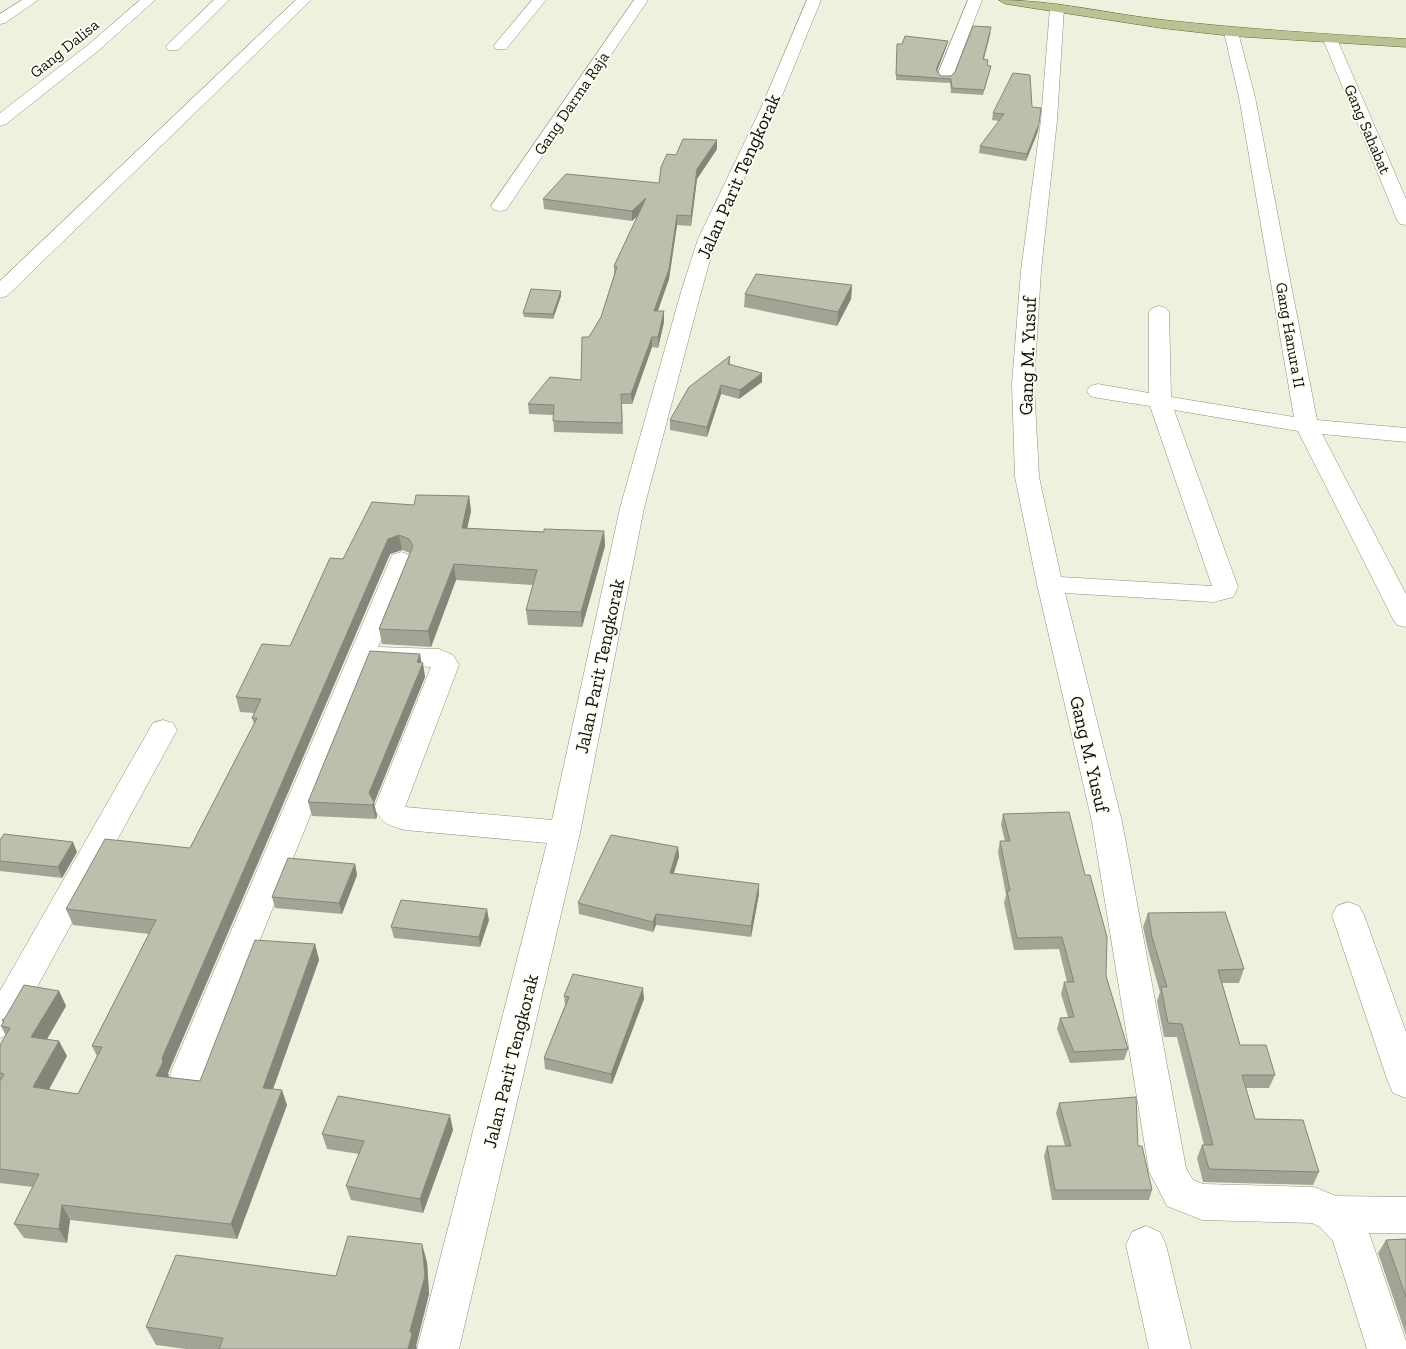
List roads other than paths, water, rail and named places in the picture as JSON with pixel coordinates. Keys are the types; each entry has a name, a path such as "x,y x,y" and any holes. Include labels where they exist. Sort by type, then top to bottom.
{"main road":[{"path":"1006,0 1231,32 1406,43"}],"street":[{"path":"0,20 30,0"},
{"name":"Gang Dalisa","path":"0,121 93,48 148,0"},
{"path":"173,47 222,0"},
{"path":"0,292 304,0"},
{"path":"501,46 539,0"},
{"name":"Gang Darma Raja","path":"500,206 641,0"},
{"name":"Jalan Parit Tengkorak","path":"438,1349 565,833 632,508 706,239 769,108 814,0"},
{"path":"945,76 975,0"},
{"name":"Gang M. Yusuf","path":"1057,8 1049,120 1030,271 1023,384 1027,477 1050,584 1107,822 1168,1171 1180,1193 1202,1202 1314,1205 1334,1214 1349,1231 1388,1349"},
{"name":"Gang Hanura II","path":"1231,32 1249,106 1307,426 1406,619"},
{"name":"Gang Sahabat","path":"1330,38 1406,220"},
{"path":"1050,584 1214,594 1224,592 1225,587 1160,402 1159,312"},
{"path":"1098,391 1307,426 1406,435"},
{"path":"188,1074 401,560"},
{"path":"362,654 438,658 445,665 389,808 394,815 405,819 565,833"},
{"path":"0,1023 163,730"},
{"path":"1348,915 1406,1082"},
{"path":"1334,1214 1406,1215"},
{"path":"1146,1245 1170,1349"}]}
